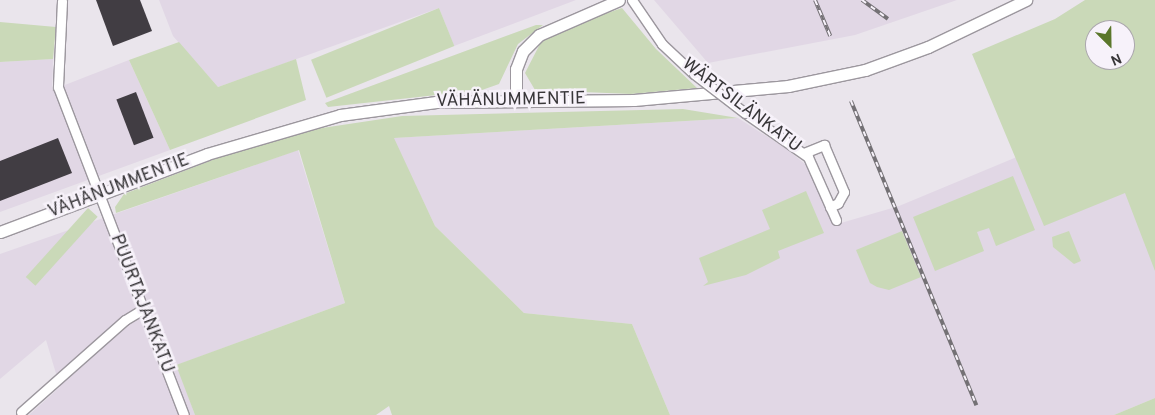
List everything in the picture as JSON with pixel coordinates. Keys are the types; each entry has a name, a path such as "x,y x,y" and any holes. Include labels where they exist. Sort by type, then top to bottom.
{"main road":[{"path":"516,99 516,69 523,51 538,35 619,0"},
{"name":"VÄHÄNUMMENTIE","path":"0,232 98,194 241,143 332,117 436,102 516,99 634,100 788,86 865,70 928,47 1026,0"}],"street":[{"name":"WÄRTSILÄNKATU","path":"632,0 662,44 694,74 745,113 804,153 836,220"},
{"name":"PUURTAJANKATU","path":"62,1 58,87 184,415"},
{"path":"804,153 824,145 844,192 838,203 830,207"},
{"path":"20,412 125,320 143,309"}],"shaded area":[{"path":"159,0 576,0 454,46 439,8 218,87 173,36"},
{"path":"654,0 957,0 855,35 708,63"},
{"path":"53,59 52,90 129,60 170,150 0,212 0,62"},
{"path":"738,118 788,150 823,179 841,223 899,206 1099,123 1155,266 1155,398 1114,415 670,415 632,324 524,313 435,226 393,138"},
{"path":"298,150 345,303 177,365 195,415 29,415 60,387 46,340 0,379 0,254"}],"green space":[{"path":"1085,0 1155,0 1155,271 1125,193 1044,226 972,54 1055,19"},
{"path":"439,8 454,46 326,98 311,60"},
{"path":"622,8 656,49 697,88 631,94 535,90 525,73 542,40 560,29"},
{"path":"0,22 56,27 53,59 0,62"},
{"path":"536,25 543,25 518,44 499,84 482,90 328,107 325,103"},
{"path":"179,42 218,87 296,59 306,100 170,150 129,60"},
{"path":"683,109 738,118 394,138 435,226 524,313 632,324 670,415 392,415 389,406 376,415 195,415 176,365 345,303 299,150 116,213 115,207 124,194 241,149 322,128 402,116"},
{"path":"1013,176 1035,230 996,246 989,228 977,232 984,251 935,271 913,217"},
{"path":"806,191 824,233 778,251 780,258 746,275 703,286 708,282 699,258 770,229 762,210"},
{"path":"88,208 98,217 35,286 26,277"},
{"path":"902,231 921,277 889,290 877,287 870,283 856,250"},
{"path":"1069,231 1081,261 1074,264 1053,247 1052,237"},
{"path":"1155,398 1155,415 1114,415"}],"building":[{"path":"96,0 140,0 152,31 113,46"},
{"path":"136,92 154,138 134,145 116,100"},
{"path":"58,138 72,173 0,201 0,161"}],"railway":[{"path":"815,0 830,36"},
{"path":"862,0 888,19"},
{"path":"851,101 976,405"}]}
